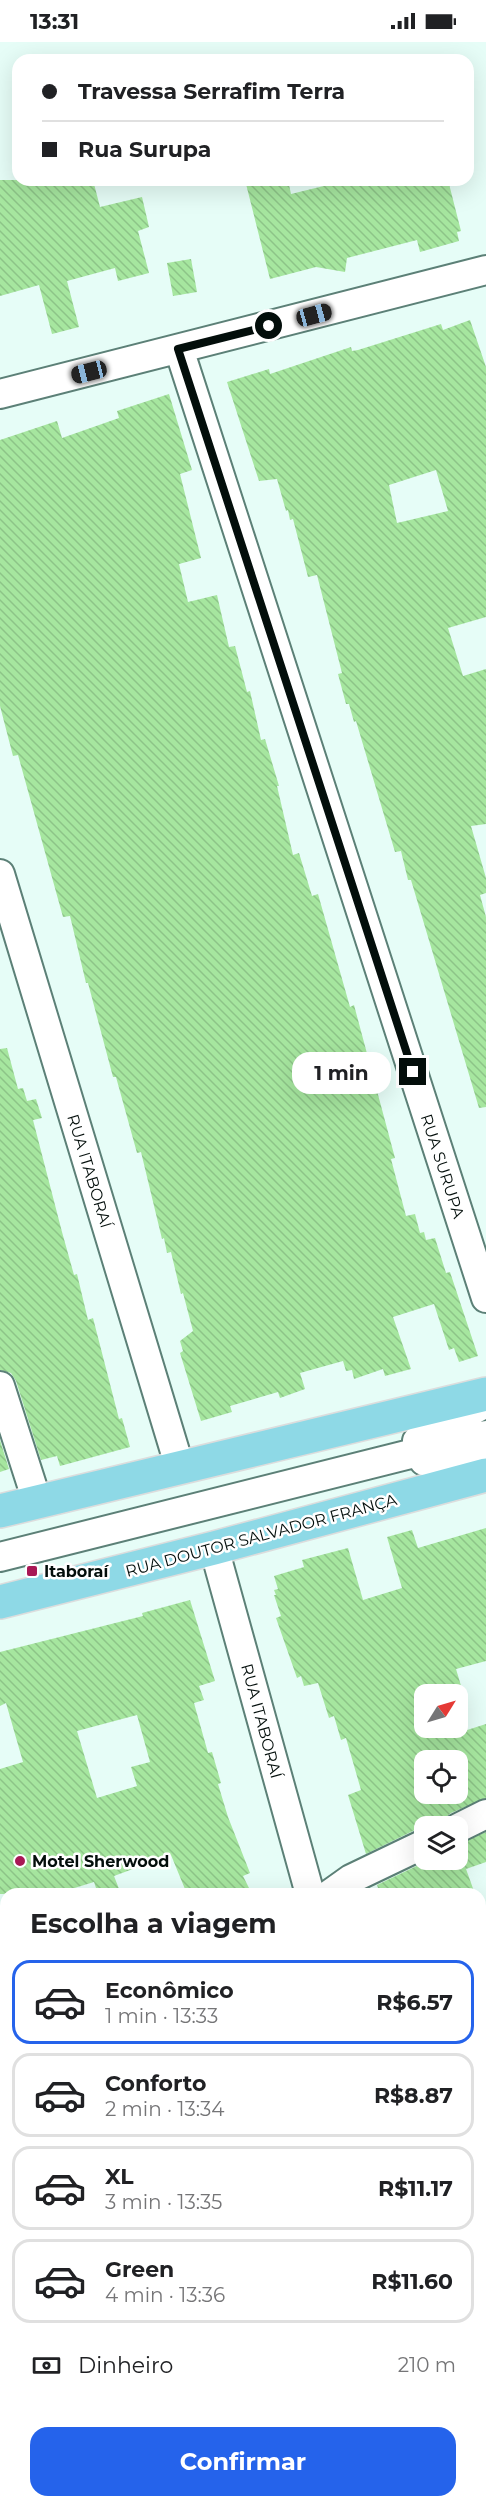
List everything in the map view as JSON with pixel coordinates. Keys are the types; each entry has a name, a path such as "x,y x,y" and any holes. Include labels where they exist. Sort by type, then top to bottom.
{"main road":[{"path":"0,1511 486,1394"},
{"name":"RUA DOUTOR SALVADOR FRANÇA","path":"0,1602 214,1548 486,1475"}],"street":[{"path":"0,394 486,270"},
{"name":"RUA SURUPA","path":"178,349 486,1298"},
{"name":"RUA ITABORAÍ","path":"0,874 180,1468"},
{"path":"0,1386 37,1501"},
{"path":"383,1460 486,1403"},
{"path":"0,1557 486,1435"},
{"path":"383,1460 486,1461"},
{"name":"RUA ITABORAÍ","path":"214,1548 308,1888"},
{"path":"468,1823 486,1814"},
{"path":"338,1888 351,1879 414,1849"}],"building":[{"path":"0,180 12,180 12,186 95,186 100,207 142,197 149,227 138,231 149,273 118,281 115,268 67,281 79,327 52,334 39,285 0,296"},
{"path":"247,186 289,186 291,194 324,186 450,186 461,231 457,232 459,241 420,252 417,240 347,258 345,272 316,267 270,279"},
{"path":"191,259 197,292 173,296 167,263"},
{"path":"470,320 486,367 486,617 448,628 463,676 486,669 486,824 471,826 486,878 486,893 480,895 486,917 486,1107 479,1108 411,880 408,880 401,851 395,852 356,721 354,722 349,704 346,704 338,674 342,673 317,575 308,577 293,519 290,520 288,510 286,511 277,479 259,481 227,382 269,369 270,374 351,347 352,351 358,350 441,324 443,330","holes":["436,470 448,511 397,523 389,485"]},
{"path":"169,394 192,470 180,474 201,558 179,564 188,602 217,595 229,647 235,646 247,692 250,691 261,740 265,739 279,786 277,786 293,855 299,853 312,896 318,894 350,1007 354,1005 395,1158 391,1159 406,1216 415,1214 420,1233 424,1232 426,1240 435,1238 446,1273 450,1272 478,1356 459,1362 454,1348 449,1350 434,1304 393,1317 411,1369 385,1376 383,1369 354,1379 352,1370 346,1371 343,1361 300,1373 305,1389 280,1398 278,1392 230,1406 232,1412 201,1421 180,1353 183,1351 180,1341 193,1331 183,1293 181,1294 171,1252 167,1253 164,1238 162,1239 141,1152 137,1153 116,1077 113,1077 88,983 86,983 70,916 63,917 18,755 13,756 0,706 0,440 57,421 62,438 119,418 117,411"},
{"path":"7,1048 18,1089 23,1088 27,1101 36,1099 42,1118 33,1120 62,1232 74,1275 77,1274 88,1320 93,1318 119,1419 122,1418 130,1447 60,1466 57,1456 41,1460 16,1381 11,1373 0,1370 0,1049"},
{"path":"0,1440 9,1469 0,1472"},
{"path":"486,1528 486,1661 456,1669 460,1684 414,1684 414,1738 468,1738 468,1730 486,1724 486,1798 448,1816 414,1816 414,1830 366,1854 348,1795 361,1790 346,1738 341,1740 334,1716 329,1718 318,1683 304,1686 301,1676 297,1678 276,1618 281,1616 274,1595 276,1595 274,1590 278,1589 274,1576 304,1567 302,1560 348,1548 363,1600 402,1588 387,1537 412,1530 418,1548"},
{"path":"190,1600 215,1681 199,1686 204,1700 194,1703 208,1753 212,1752 221,1783 218,1784 228,1817 250,1873 243,1876 249,1888 185,1888 171,1855 114,1876 119,1888 96,1888 94,1882 74,1888 0,1888 0,1769 23,1762 6,1703 0,1706 0,1652 143,1616 142,1613","holes":["137,1715 150,1762 131,1767 137,1786 97,1798 77,1731"]},
{"path":"486,1832 486,1862 468,1868 468,1840"},
{"path":"414,1867 414,1870 466,1870 473,1888 378,1888 377,1885"}],"place":[{"name":"Itaboraí","path":"32,1571"},
{"name":"Motel Sherwood","path":"20,1861"}],"route":[{"path":"269,326 178,349 413,1072"}]}
